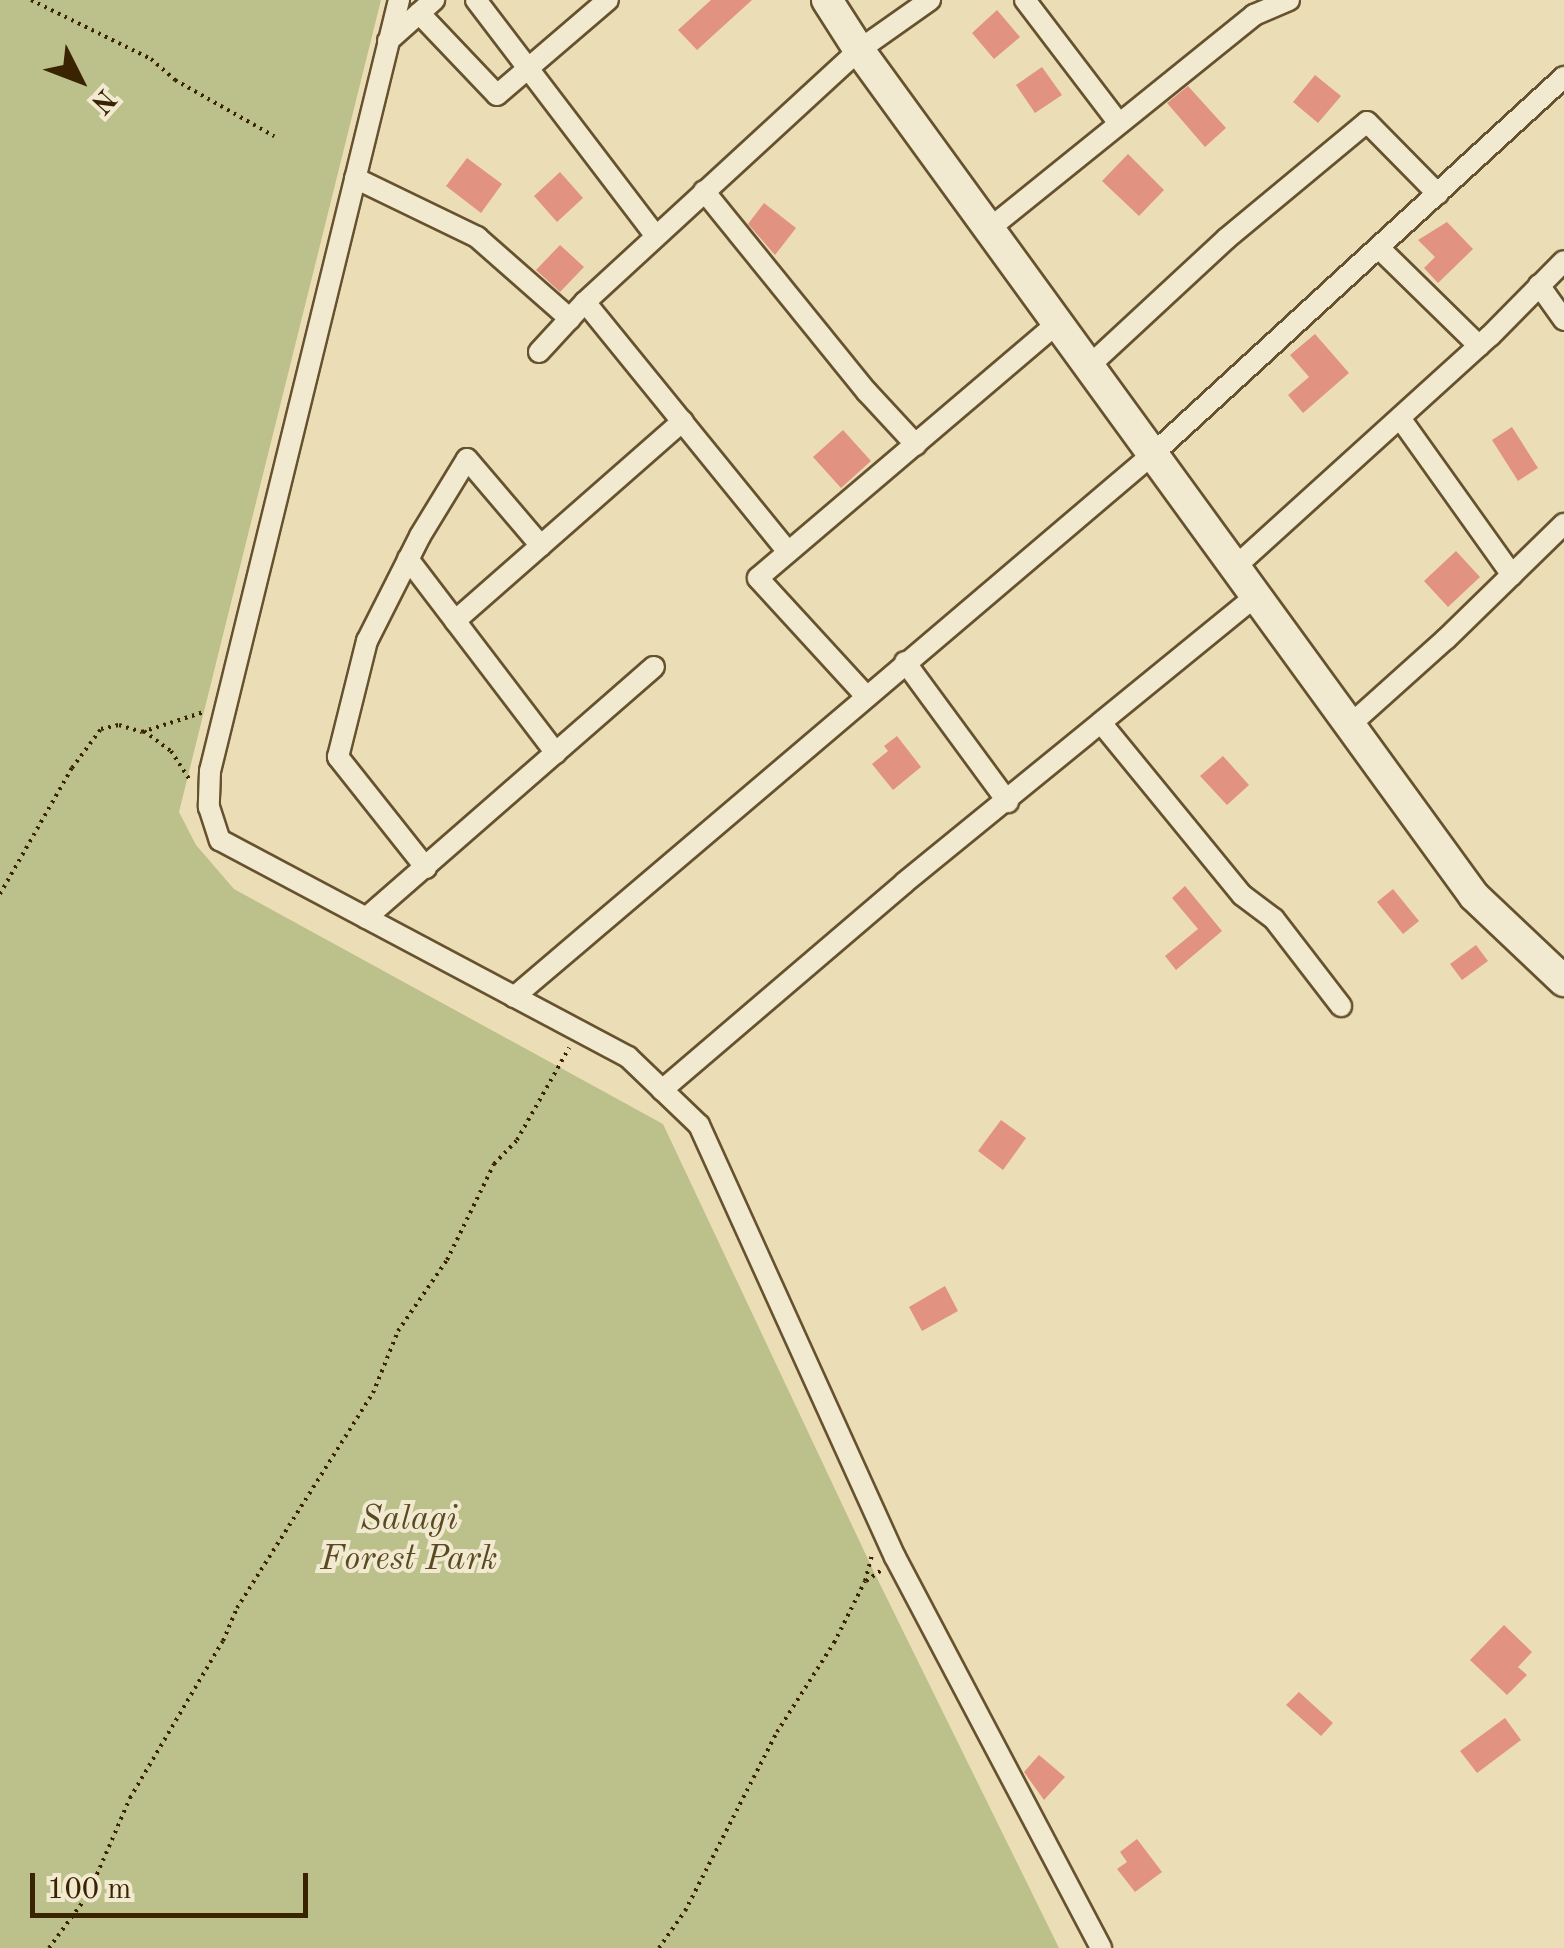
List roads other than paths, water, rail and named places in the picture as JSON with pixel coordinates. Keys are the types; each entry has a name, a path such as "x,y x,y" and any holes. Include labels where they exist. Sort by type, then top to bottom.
{"street":[{"path":"399,0 210,772 209,806 220,840 628,1057 699,1125 882,1530 1101,1948"},
{"path":"476,0 656,236"},
{"path":"388,41 427,6 498,95 608,0"},
{"path":"827,0 858,50 1474,896 1564,981"},
{"path":"539,352 585,302 858,50 930,0"},
{"path":"1024,0 1118,122"},
{"path":"989,228 1254,14 1290,0"},
{"path":"514,997 1153,454 1564,77"},
{"path":"1089,366 1226,239 1367,122 1438,194"},
{"path":"354,178 477,237 570,318"},
{"path":"704,191 916,445"},
{"path":"1379,248 1480,346"},
{"path":"1235,567 1480,346 1564,262"},
{"path":"1539,286 1564,320"},
{"path":"585,302 786,550"},
{"path":"866,696 758,578 786,550 1058,323"},
{"path":"1400,418 1512,575"},
{"path":"455,621 683,421"},
{"path":"426,868 338,757 367,641 408,559 467,459 541,546"},
{"path":"1350,724 1564,524"},
{"path":"408,559 556,754"},
{"path":"662,1090 904,883 1256,596"},
{"path":"905,662 1008,802"},
{"path":"366,918 654,667"},
{"path":"1102,724 1242,895 1274,919 1341,1006"}],"park label":[{"name":"Salagi Forest Park","path":"409,1540"}]}
